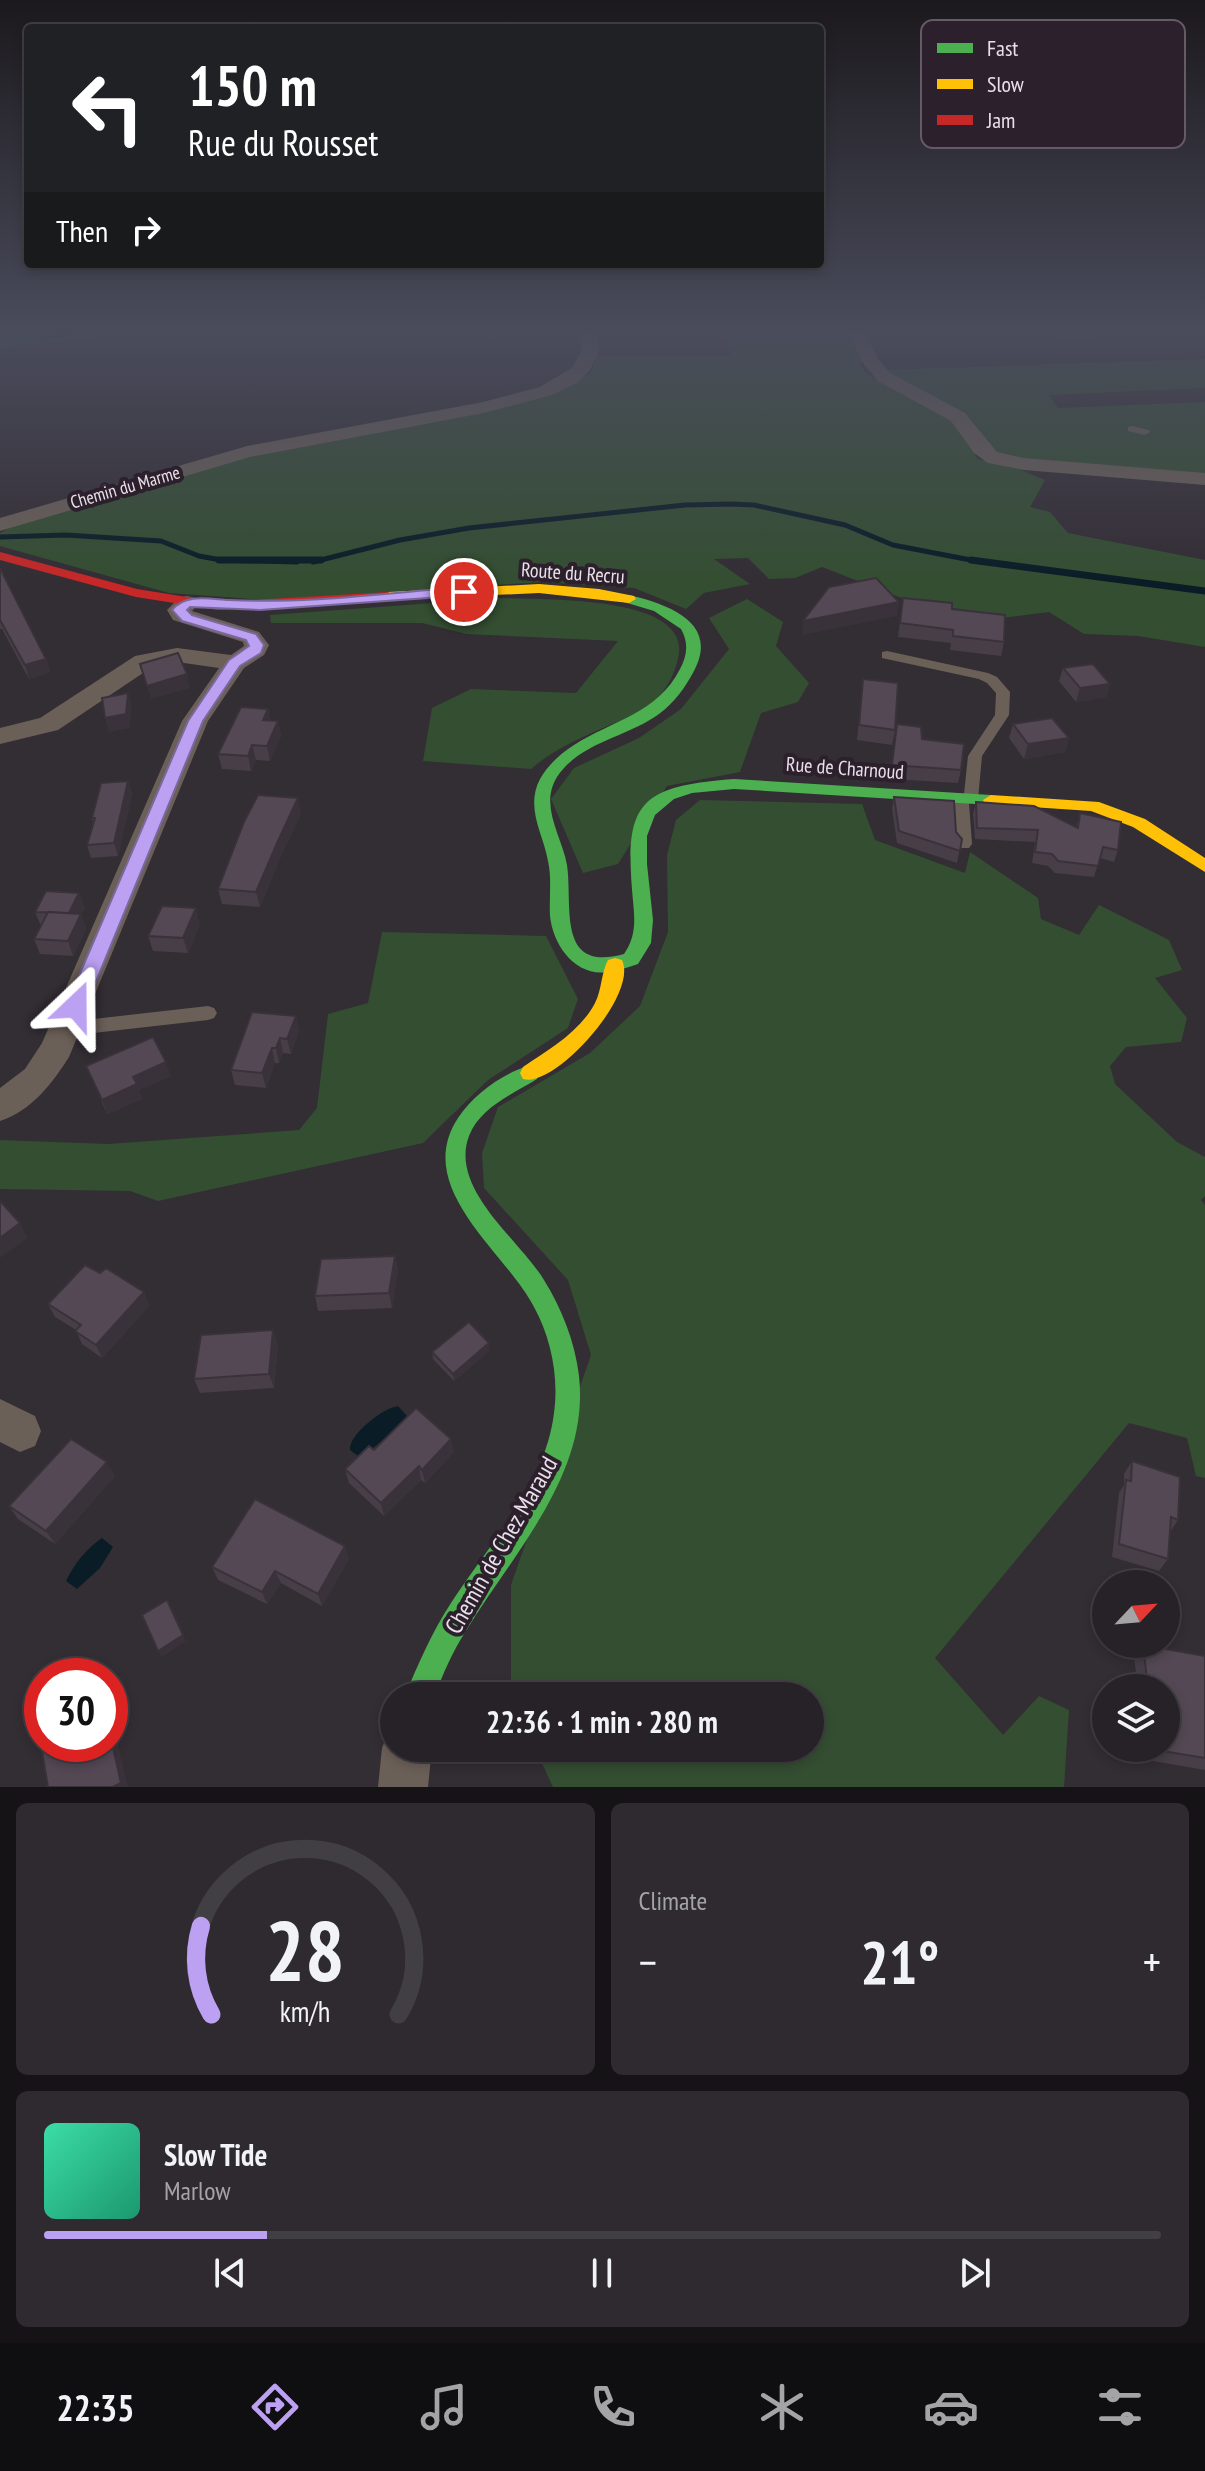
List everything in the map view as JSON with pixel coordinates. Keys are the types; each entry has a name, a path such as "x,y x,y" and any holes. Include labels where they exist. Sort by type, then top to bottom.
{"street":[{"name":"Chemin du Marme","path":"0,525 247,452 445,414"},
{"path":"953,414 969,425 981,449 999,459 1205,479"},
{"name":"Route du Recru","path":"0,556 187,603 233,607 425,593 542,590 634,599 679,619 690,629 695,650 682,681 657,710 642,721 567,757 546,783 542,800 561,884 561,935 566,945 585,962 615,965"},
{"path":"0,1107 37,1078 67,1029 195,721 235,663 255,650 255,641 244,635 181,615 179,610 187,603"},
{"path":"0,736 49,724 144,661 177,655 235,663"},
{"name":"Rue de Charnoud","path":"615,965 630,959 644,946 646,933 637,834 640,820 648,808 669,794 689,788 734,784 1093,806 1139,823 1205,866"},
{"name":"Chemin de Chez Maraud","path":"427,1682 448,1636 531,1504 566,1427 570,1399 567,1366 545,1303 528,1276 477,1215 465,1195 457,1167 456,1146 475,1110 571,1043 600,1016 611,996 615,965"},
{"path":"403,1787 406,1762"}],"lane":[{"path":"1132,429 1145,432"},
{"path":"887,655 983,676 992,680 1003,692 1002,715 975,756 966,798 964,844"},
{"path":"67,1029 208,1013"}],"green space":[{"path":"444,414 941,414 961,425 977,459 1009,465 1045,480 1030,507 1050,512 1068,533 1205,560 1205,647 1138,636 1084,634 1049,612 1002,618 899,597 822,567 795,578 769,579 748,558 714,559 750,584 704,593 686,609 634,588 542,582 267,600 169,593 0,546 0,533 18,523 296,445"},
{"path":"959,414 1205,414 1205,477 1019,461 985,448 974,423"},
{"path":"501,598 607,604 636,610 659,620 675,634 679,653 672,677 658,697 642,711 570,744 531,769 423,761 432,708 471,689 576,693 618,641 467,634 422,623 271,623 270,615"},
{"path":"747,599 783,622 776,646 809,683 798,702 761,713 740,772 667,786 618,864 583,873 551,799 574,768 639,738 681,709 729,649 709,618"},
{"path":"700,800 862,804 875,840 965,873 970,852 1038,898 1041,919 1079,935 1099,905 1169,940 1182,970 1155,978 1187,1018 1181,1042 1126,1047 1110,1066 1115,1084 1177,1142 1205,1157 1205,1196 1201,1200 1205,1205 1205,1478 1196,1476 1187,1438 1129,1423 935,1658 1003,1735 1039,1696 1069,1710 1064,1787 553,1787 541,1762 824,1762 824,1682 511,1682 511,1585 591,1355 568,1280 484,1188 482,1153 498,1107 590,1053 640,1006 668,932 667,855 676,820"},
{"path":"382,932 546,936 578,999 568,1028 488,1080 423,1143 158,1201 130,1191 0,1189 0,1140 108,1144 299,1130 317,1108 328,1014 368,1003"}],"water":[{"path":"398,1406 407,1416 406,1423 365,1454 358,1456 350,1450 355,1437 368,1423"},
{"path":"102,1538 113,1547 100,1568 77,1589 66,1581 81,1557"}],"building":[{"path":"0,568 46,659 25,665 0,620"},
{"path":"876,578 899,602 803,621 829,587"},
{"path":"903,598 952,603 952,609 1005,615 1004,642 953,636 953,630 900,623"},
{"path":"178,653 187,674 147,686 140,664"},
{"path":"1093,664 1110,684 1080,688 1063,668"},
{"path":"863,679 898,683 895,730 859,725"},
{"path":"128,693 126,714 105,718 102,698"},
{"path":"241,707 268,709 263,720 278,721 267,746 252,745 248,756 218,754"},
{"path":"1052,718 1069,738 1028,744 1013,724"},
{"path":"897,724 921,727 922,739 964,744 961,770 892,765"},
{"path":"128,781 114,843 87,845 101,783"},
{"path":"258,795 298,798 256,892 218,889 244,822"},
{"path":"894,797 954,801 956,832 962,839 960,851 899,831"},
{"path":"976,802 1034,806 1078,828 1080,813 1121,822 1118,850 1103,847 1098,866 1058,861 1052,854 1035,852 1038,830 977,828"},
{"path":"46,891 79,893 69,913 35,912"},
{"path":"162,906 196,908 183,938 148,936"},
{"path":"48,912 81,914 68,941 34,939"},
{"path":"252,1012 296,1016 287,1039 280,1038 276,1048 272,1048 262,1073 231,1070"},
{"path":"153,1037 166,1062 133,1077 137,1084 102,1100 86,1066"},
{"path":"0,1201 20,1223 0,1238"},
{"path":"395,1256 389,1293 315,1296 321,1259"},
{"path":"85,1265 100,1273 106,1268 144,1292 96,1345 75,1331 81,1325 48,1304"},
{"path":"469,1322 489,1343 453,1374 432,1352"},
{"path":"273,1330 269,1374 194,1379 201,1335"},
{"path":"416,1408 451,1439 422,1470 419,1466 381,1503 345,1469 369,1446 374,1450"},
{"path":"71,1439 107,1462 46,1531 9,1506"},
{"path":"1132,1461 1180,1477 1178,1520 1171,1517 1168,1559 1119,1544 1126,1480 1131,1481"},
{"path":"255,1499 345,1546 318,1594 275,1571 262,1592 212,1567"},
{"path":"167,1600 183,1635 158,1651 142,1615"},
{"path":"1180,1652 1205,1656 1205,1758 1180,1754 1180,1674 1146,1674 1145,1658 1180,1658"},
{"path":"44,1762 116,1762 121,1783 113,1787 48,1787"}],"waterway":[{"path":"321,560 400,540 469,528 685,505 731,504 754,505 845,525 893,545 981,562"},
{"path":"0,537 66,535 161,541 199,556 221,560"},
{"path":"221,560 321,560"},
{"path":"221,560 297,562"},
{"path":"313,562 321,560"},
{"path":"971,560 1205,591"}],"traffic: fast":[{"path":"629,599 659,608 679,619 692,635 694,649 687,671 669,697 653,711 565,758 545,785 542,807 558,866 562,930 570,949 582,959 607,966 631,959 642,943 644,920 638,864 639,836 647,812 668,795 701,786 734,784 991,800"},
{"path":"426,1682 454,1624 540,1492 553,1466 567,1412 565,1362 551,1316 521,1266 471,1203 459,1181 455,1158 459,1134 475,1110 530,1073"}],"traffic: slow":[{"path":"388,596 539,589 599,593 629,599"},
{"path":"991,800 1093,806 1139,823 1205,866"},
{"path":"530,1073 575,1040 598,1016 612,984 615,965"}],"traffic: jam":[{"path":"0,556 136,593 218,606 388,596"}],"route":[{"path":"76,1006 195,721 235,663 249,655 257,645 251,637 187,618 179,610 187,603 260,606 464,592"}]}
